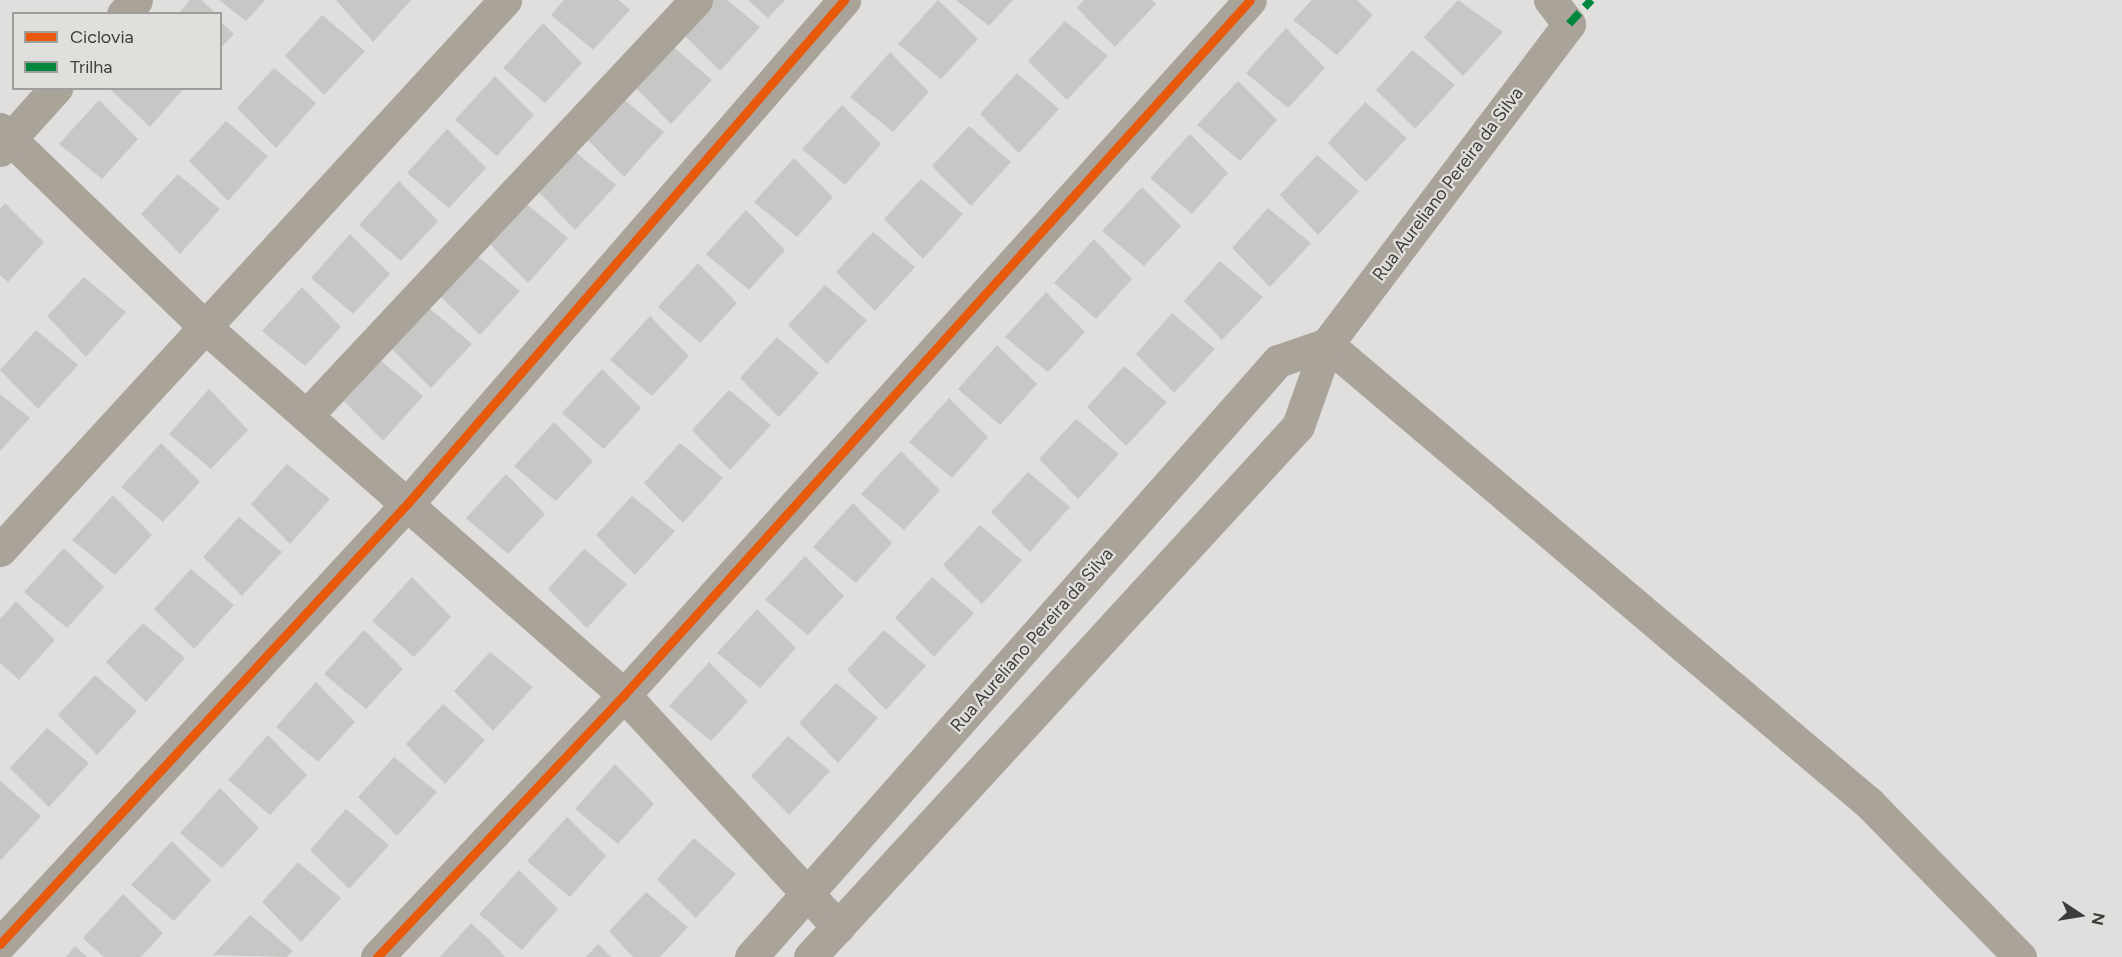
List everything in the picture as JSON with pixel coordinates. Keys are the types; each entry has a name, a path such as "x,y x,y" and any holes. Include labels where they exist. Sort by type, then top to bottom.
{"street":[{"path":"125,12 136,0"},
{"path":"0,550 505,0"},
{"path":"307,415 696,0"},
{"path":"0,944 408,503 844,0"},
{"path":"377,957 624,695 1251,0"},
{"name":"Rua Aureliano Pereira da Silva","path":"810,957 1298,426 1327,344 1559,12"},
{"path":"54,90 4,139 205,327 624,695 838,927"},
{"path":"1327,344 1869,803 2020,957"},
{"name":"Rua Aureliano Pereira da Silva","path":"751,957 1278,361 1327,344"}],"building":[{"path":"190,0 202,0 214,12 180,12"},
{"path":"219,0 265,0 246,21"},
{"path":"336,0 411,0 373,42"},
{"path":"564,0 619,0 630,10 593,50 551,15"},
{"path":"710,0 727,0 760,27 720,71 681,32"},
{"path":"748,0 785,0 768,18"},
{"path":"938,0 978,39 941,79 898,44"},
{"path":"956,0 1013,0 989,26"},
{"path":"1084,0 1152,0 1156,4 1115,47 1077,8"},
{"path":"1312,0 1357,0 1373,15 1337,55 1293,20"},
{"path":"1458,0 1503,32 1463,76 1424,37"},
{"path":"322,15 365,51 324,95 285,56"},
{"path":"1065,21 1108,56 1067,100 1028,61"},
{"path":"222,23 234,34 222,47"},
{"path":"543,23 582,63 545,103 503,68"},
{"path":"1286,28 1325,68 1288,108 1246,73"},
{"path":"670,44 712,80 671,124 633,85"},
{"path":"1412,50 1455,85 1415,129 1376,90"},
{"path":"890,52 929,92 893,132 850,97"},
{"path":"274,68 316,103 276,148 237,108"},
{"path":"1017,73 1059,109 1019,153 980,114"},
{"path":"495,76 534,115 497,156 455,120"},
{"path":"1238,81 1277,120 1240,161 1197,125"},
{"path":"111,90 182,90 150,127"},
{"path":"621,97 664,132 624,177 585,137"},
{"path":"99,100 138,139 102,179 59,144"},
{"path":"1365,102 1407,138 1366,182 1328,143"},
{"path":"842,105 881,144 845,185 802,149"},
{"path":"226,121 268,156 228,201 189,161"},
{"path":"969,126 1011,162 971,206 932,166"},
{"path":"447,129 486,168 449,208 407,173"},
{"path":"1190,134 1228,173 1192,214 1150,178"},
{"path":"573,150 616,185 575,230 537,190"},
{"path":"1317,155 1359,191 1318,235 1280,195"},
{"path":"794,158 833,197 797,237 754,202"},
{"path":"178,174 220,209 180,254 141,214"},
{"path":"921,179 963,214 923,259 884,219"},
{"path":"399,181 438,221 401,261 359,225"},
{"path":"1142,187 1181,226 1144,266 1102,231"},
{"path":"5,203 44,242 8,282 0,275 0,209"},
{"path":"525,203 568,238 528,283 489,243"},
{"path":"1268,208 1311,243 1270,287 1232,248"},
{"path":"746,210 785,250 749,290 706,254"},
{"path":"873,232 915,267 875,311 836,272"},
{"path":"350,234 390,274 353,314 311,278"},
{"path":"1094,239 1132,279 1096,319 1054,283"},
{"path":"477,256 520,291 480,335 440,296"},
{"path":"1220,261 1263,297 1222,340 1184,301"},
{"path":"698,263 737,303 700,343 658,307"},
{"path":"84,277 126,312 86,357 47,316"},
{"path":"825,285 867,320 827,364 788,325"},
{"path":"302,287 341,327 305,366 262,331"},
{"path":"1046,292 1085,332 1048,372 1005,337"},
{"path":"429,308 472,344 431,388 392,349"},
{"path":"1172,313 1215,349 1174,393 1136,354"},
{"path":"650,316 689,356 652,396 610,360"},
{"path":"36,330 78,365 38,409 0,370"},
{"path":"777,337 819,373 779,417 740,378"},
{"path":"997,345 1037,384 1000,425 958,389"},
{"path":"381,361 423,396 383,441 344,401"},
{"path":"1124,366 1167,402 1126,446 1087,407"},
{"path":"602,369 641,408 604,449 562,413"},
{"path":"209,389 248,430 211,469 169,434"},
{"path":"729,390 771,425 730,470 692,430"},
{"path":"0,394 30,418 0,451"},
{"path":"949,398 988,437 952,478 909,442"},
{"path":"1076,419 1119,454 1078,499 1039,459"},
{"path":"554,422 593,461 556,501 514,466"},
{"path":"161,443 200,482 163,522 121,487"},
{"path":"680,443 723,478 683,523 644,483"},
{"path":"901,451 940,490 904,530 861,494"},
{"path":"287,464 330,499 290,544 251,504"},
{"path":"1028,472 1070,507 1030,552 991,512"},
{"path":"506,474 545,514 508,554 466,518"},
{"path":"113,495 152,535 115,575 72,540"},
{"path":"632,496 675,531 635,575 596,535"},
{"path":"853,503 892,543 856,583 813,547"},
{"path":"239,517 282,552 242,596 203,557"},
{"path":"980,525 1022,560 982,604 943,565"},
{"path":"64,548 104,587 67,628 24,592"},
{"path":"584,549 627,584 587,628 548,589"},
{"path":"805,556 844,596 808,635 765,600"},
{"path":"191,569 234,605 194,649 154,609"},
{"path":"412,577 451,617 414,657 372,621"},
{"path":"932,577 974,613 934,657 895,618"},
{"path":"16,601 55,640 19,680 0,663 0,619"},
{"path":"757,609 796,648 760,688 717,653"},
{"path":"143,623 185,658 146,702 106,662"},
{"path":"364,630 403,669 366,709 324,674"},
{"path":"884,630 926,666 886,710 847,670"},
{"path":"490,652 533,687 493,731 454,691"},
{"path":"709,662 748,701 711,741 669,706"},
{"path":"95,675 137,711 97,755 58,715"},
{"path":"316,682 355,722 318,762 276,727"},
{"path":"836,683 878,718 838,763 799,723"},
{"path":"443,704 485,740 445,784 406,744"},
{"path":"47,728 89,763 49,807 10,768"},
{"path":"268,735 307,775 270,815 228,780"},
{"path":"788,736 830,771 789,815 751,776"},
{"path":"394,757 437,792 397,836 358,797"},
{"path":"615,764 654,804 618,844 575,809"},
{"path":"0,781 41,816 1,860 0,859"},
{"path":"220,788 259,828 222,868 180,833"},
{"path":"346,809 389,845 349,889 310,850"},
{"path":"567,817 606,856 570,897 527,861"},
{"path":"694,838 736,874 696,918 657,879"},
{"path":"172,841 211,880 174,921 131,885"},
{"path":"298,862 341,898 301,942 262,902"},
{"path":"519,870 558,909 522,950 479,914"},
{"path":"646,892 688,927 660,957 633,957 609,931"},
{"path":"123,894 163,933 141,957 104,957 83,938"},
{"path":"250,915 293,951 287,957 213,955"},
{"path":"471,923 491,941 505,957 440,957"},
{"path":"598,944 611,957 586,957"},
{"path":"75,946 87,957 66,957"}],"marked path":[{"path":"1569,24 1591,0"}],"cycle path":[{"path":"0,944 408,503 844,0"},
{"path":"377,957 624,695 1250,0"}]}
